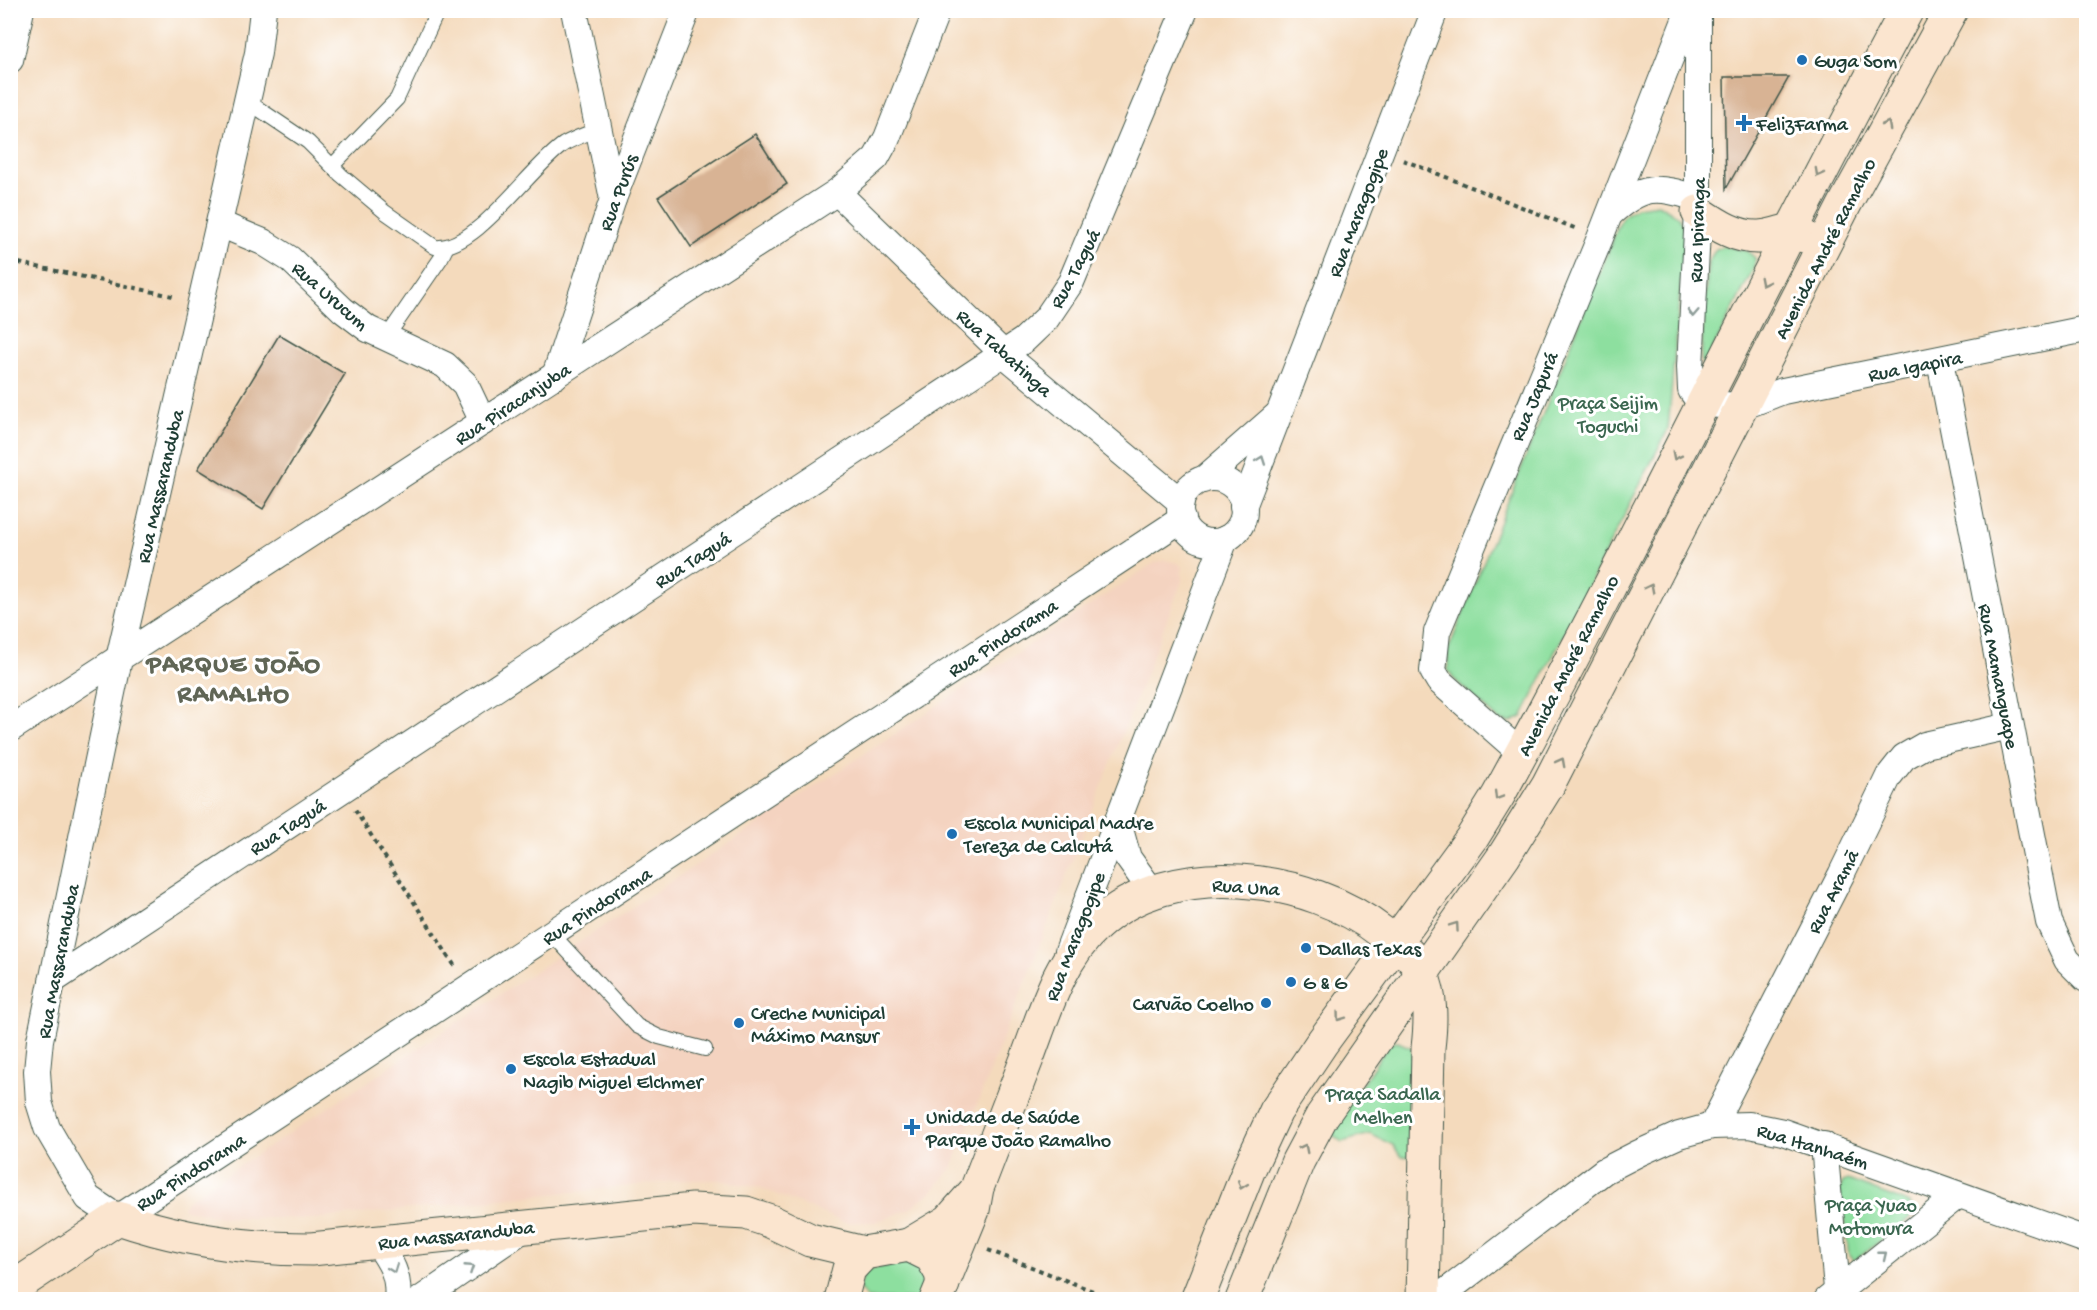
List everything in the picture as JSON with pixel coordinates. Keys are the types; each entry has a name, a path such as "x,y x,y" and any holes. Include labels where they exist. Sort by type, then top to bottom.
{"main road":[{"name":"Avenida André Ramalho","path":"1197,1299 1264,1132 1288,1091 1472,838 1522,754 1791,230 1907,10"},
{"name":"Avenida André Ramalho","path":"1242,1299 1293,1172 1322,1116 1509,848 1548,785 1744,406 1846,202 1951,10"},
{"path":"1698,205 1724,229 1740,235 1757,237 1791,230 1815,241 1822,252"},
{"name":"Rua Una","path":"1057,981 1082,941 1114,910 1151,890 1200,883 1240,881 1276,885 1338,905 1371,924 1395,942 1409,954 1421,973"},
{"path":"1338,905 1375,970 1394,1011 1414,1029 1428,1048"},
{"path":"1421,973 1431,1014 1428,1048 1423,1299"},
{"name":"Rua Maragogipe","path":"940,1292 973,1210 977,1188 1057,981"},
{"path":"1288,1091 1322,1116"},
{"name":"Rua Maragogipe","path":"909,1245 949,1221 977,1188"},
{"name":"Rua Massaranduba","path":"118,1218 185,1238 264,1249 311,1249 693,1210 719,1210 754,1216 828,1246 864,1252 909,1245"},
{"name":"Rua Pindorama","path":"10,1290 118,1218"},
{"name":"Rua Massaranduba","path":"794,1233 843,1298"},
{"path":"909,1245 931,1256 941,1273 940,1292"},
{"path":"843,1298 849,1269 864,1252"}],"street":[{"path":"10,60 21,10"},
{"name":"Rua Massaranduba","path":"118,1218 88,1198 47,1128 39,1102 37,1071 40,1040 119,659 258,52 263,10"},
{"path":"574,10 613,199"},
{"name":"Rua Purús","path":"555,376 613,199 687,10"},
{"name":"Rua Piracanjuba","path":"10,729 837,192 876,158 887,138 937,10"},
{"name":"Rua Taguá","path":"52,981 1004,354 1046,319 1071,282 1185,10"},
{"name":"Rua Maragogipe","path":"1243,507 1435,10"},
{"name":"Rua Japurá","path":"1522,754 1439,681 1433,671 1437,632 1610,214 1689,10"},
{"name":"Rua Ipiranga","path":"1698,10 1698,205 1690,367 1691,390 1701,404"},
{"path":"1610,214 1629,196 1643,190 1666,188 1698,205"},
{"name":"Rua Tabatinga","path":"837,192 1004,354 1181,511"},
{"name":"Rua Urucum","path":"220,224 263,242 290,259 343,310 368,329 445,365 458,376 483,422"},
{"name":"Rua Igapira","path":"1744,406 1784,391 1940,361 2086,329"},
{"name":"Rua Mamanguape","path":"1940,361 2049,922 2067,960 2086,979"},
{"path":"1701,404 1744,406"},
{"name":"Rua Maragogipe","path":"1203,480 1278,414"},
{"path":"1214,479 1234,488 1243,507 1238,528 1225,539 1209,542 1189,533 1181,511 1185,492 1203,480 1214,479"},
{"name":"Rua Pindorama","path":"118,1218 470,989 1181,511"},
{"path":"1199,539 1210,583"},
{"name":"Rua Maragogipe","path":"1057,981 1225,539"},
{"name":"Rua Aramã","path":"1712,1126 1841,875 1889,776 1904,757 1925,745 2010,726"},
{"path":"1118,822 1128,858 1151,890"},
{"name":"Rua Itanhaém","path":"1435,1299 1604,1172 1679,1135 1712,1126 1749,1125 1824,1145 1957,1196 2086,1240"},
{"path":"1824,1145 1834,1297"},
{"path":"1834,1297 1957,1196"},
{"path":"420,1299 528,1226"},
{"path":"377,1242 394,1267 398,1288 397,1299"}],"lane":[{"path":"332,166 397,99 438,10"},
{"path":"247,101 308,142 385,212 435,247 446,248 460,241 497,211 564,144 598,129"},
{"path":"386,338 446,248"},
{"path":"552,934 638,1026 659,1037 705,1049"}],"path":[{"path":"1380,151 1600,238"},
{"path":"10,261 201,302"},
{"path":"342,789 470,989"},
{"path":"960,1240 1116,1299"}],"shaded area":[{"path":"1165,560 1182,567 1182,581 952,1168 932,1191 908,1210 875,1222 843,1222 761,1188 718,1180 684,1180 315,1219 225,1217 183,1209 185,1202 1154,563"}],"green space":[{"name":"Praça Seijim Toguchi","path":"1658,204 1678,216 1685,233 1668,429 1522,717 1510,723 1499,720 1453,678 1448,670 1448,651 1622,217 1637,207"},
{"path":"1723,246 1747,251 1755,258 1755,266 1704,366 1701,361 1708,262 1716,249"},
{"name":"Praça Sadalla Melhen","path":"1398,1042 1412,1048 1412,1157 1401,1157 1393,1145 1370,1134 1342,1142 1329,1132 1390,1043"},
{"name":"Praça Yuao Motomura","path":"1848,1180 1909,1203 1913,1209 1910,1218 1854,1261 1849,1256 1840,1189 1843,1182"},
{"path":"913,1261 928,1277 920,1299 868,1299 859,1288 865,1270"}],"building":[{"name":"FelizFarma","path":"1724,77 1789,77 1726,189"},
{"path":"755,134 787,184 691,247 658,197"},
{"path":"279,335 345,374 263,509 198,469"}],"place":[{"name":"Guga Som","path":"1802,60"},
{"name":"FelizFarma","path":"1744,123"},
{"name":"Escola Municipal Madre Tereza de Calcutá","path":"952,834"},
{"name":"Dallas Texas","path":"1306,948"},
{"name":"G & G","path":"1291,982"},
{"name":"Carvão Coelho","path":"1266,1003"},
{"name":"Creche Municipal Máximo Mansur","path":"739,1023"},
{"name":"Escola Estadual Nagib Miguel Elchmer","path":"511,1069"},
{"name":"Unidade de Saúde Parque João Ramalho","path":"912,1127"}],"district":[{"name":"PARQUE JOÃO RAMALHO","path":"234,677"}]}
